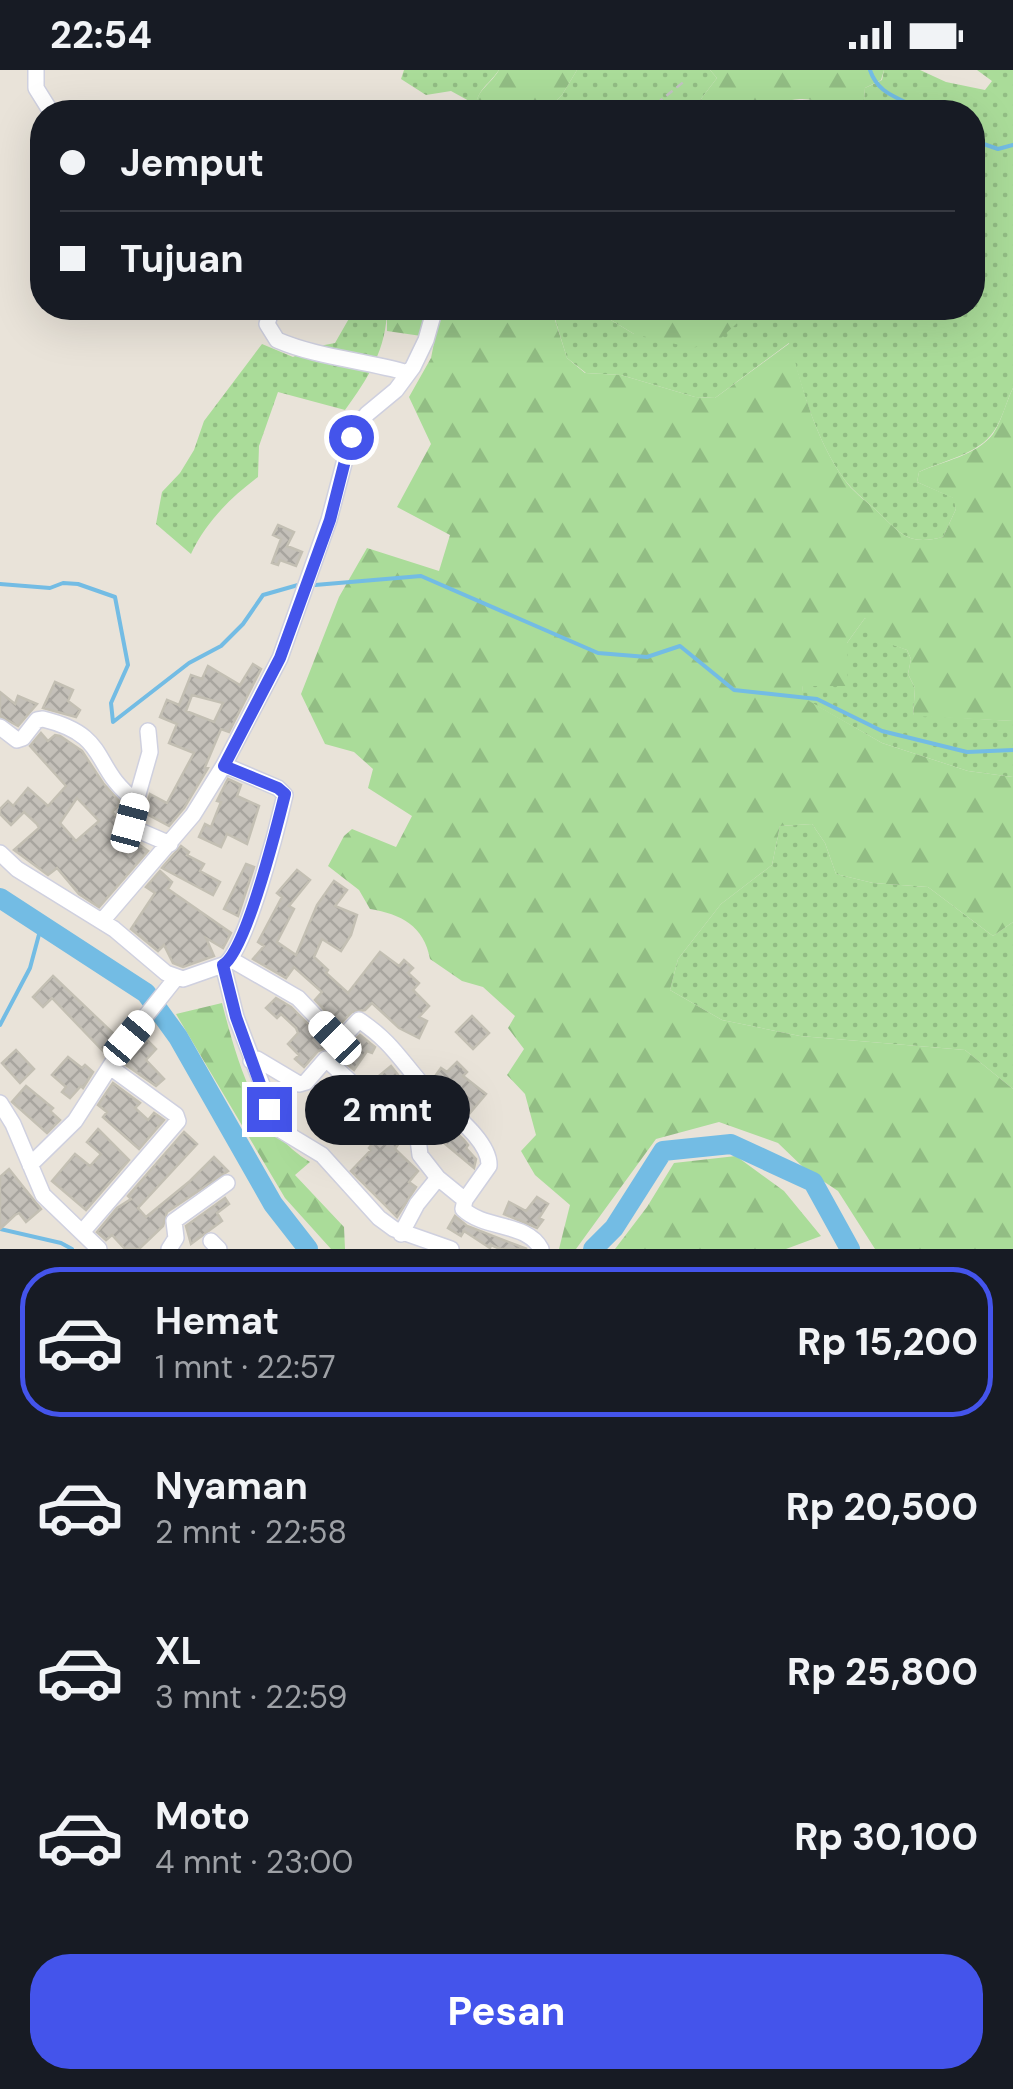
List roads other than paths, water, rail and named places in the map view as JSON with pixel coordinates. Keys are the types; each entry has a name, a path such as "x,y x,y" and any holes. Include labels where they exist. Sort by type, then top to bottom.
{"street":[{"path":"36,70 36,88 44,100"},
{"path":"268,320 277,340 338,360 384,366 408,374"},
{"path":"102,921 193,816 224,766 280,658 330,520 351,437 367,414 396,390 408,374 432,320"},
{"path":"0,727 17,740 43,719 84,733 119,786 136,801"},
{"path":"148,731 150,752 130,823 133,828 170,844"},
{"path":"224,766 285,794 253,903 227,962 236,1017 279,1129 322,1155 379,1218 401,1234 452,1249"},
{"path":"0,853 18,869 102,921 173,984"},
{"path":"30,1165 67,1132 173,984 227,962 298,998 339,1042"},
{"path":"251,1061 257,1059 299,1084 306,1082 357,1020 369,1026 400,1052 421,1083 488,1152 489,1166 464,1200 464,1209 471,1216 531,1236 542,1249"},
{"path":"326,1059 382,1112 418,1139 420,1155 438,1178 464,1200"},
{"path":"83,1232 178,1121 110,1067"},
{"path":"0,1102 18,1134 42,1195 95,1248"},
{"path":"401,1234 438,1178"},
{"path":"169,1249 175,1242 174,1221 226,1182"}],"waterway":[{"path":"870,70 879,86 901,100"},
{"path":"985,144 998,149 1013,145"},
{"path":"315,585 421,576 598,653 647,657 680,646 734,690 817,699 882,731 967,752 1013,750"},
{"path":"0,584 50,588 63,583 78,584 115,597 128,665 111,703 113,722 189,663 221,646 263,595 298,585"},
{"path":"0,898 146,993 178,1037 273,1204 308,1249"},
{"path":"0,1025 30,968 41,927"},
{"path":"593,1249 614,1228 663,1151 731,1144 813,1182 850,1249"},
{"path":"0,1229 72,1249"}]}
